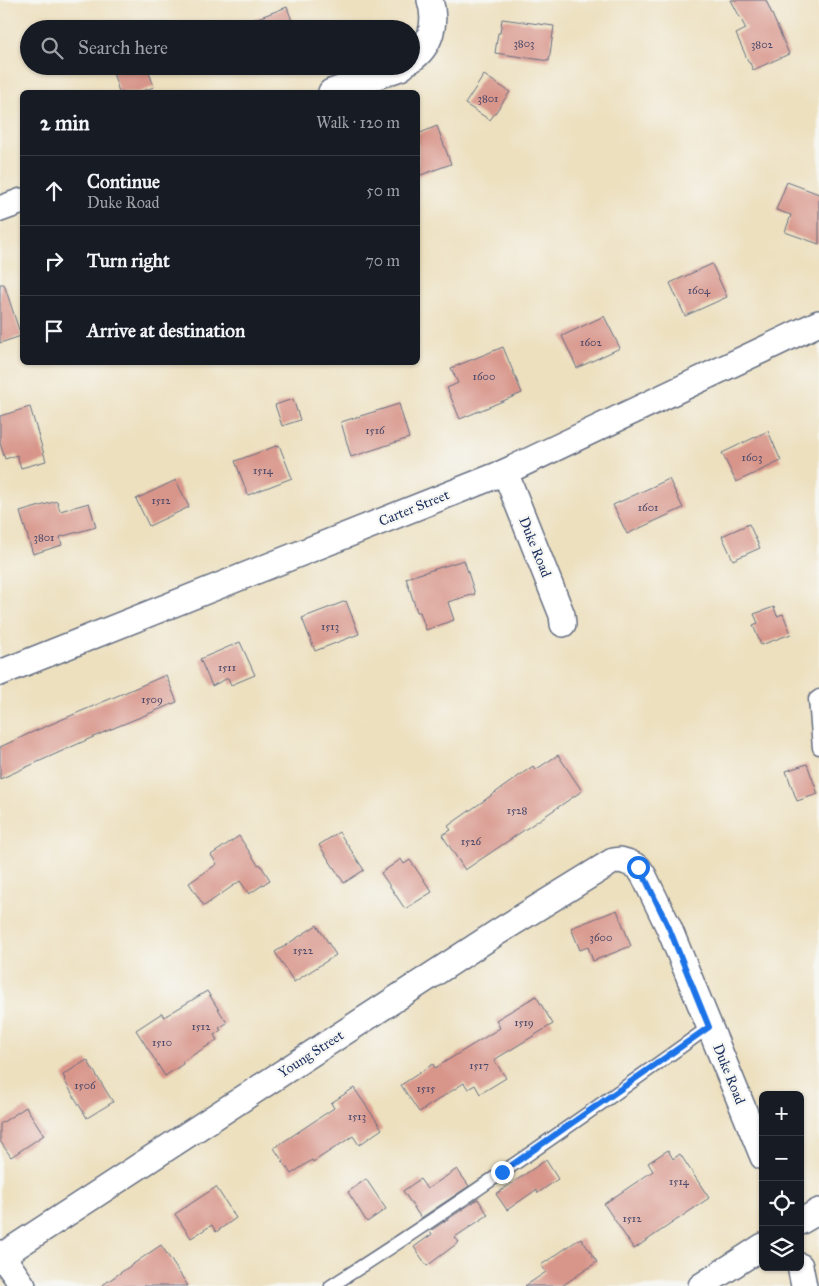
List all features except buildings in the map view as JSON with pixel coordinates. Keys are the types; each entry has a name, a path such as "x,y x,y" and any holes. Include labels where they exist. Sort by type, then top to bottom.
{"street":[{"path":"420,52 425,48 433,27 430,0"},
{"path":"336,90 374,75"},
{"path":"0,209 20,202"},
{"name":"Carter Street","path":"0,673 505,472 819,323"},
{"name":"Duke Road","path":"505,472 562,615 563,624"},
{"name":"Young Street","path":"1,1255 498,932 613,861 620,860 626,862"},
{"name":"Duke Road","path":"626,862 638,867 644,876 669,928 759,1147"},
{"path":"804,1220 819,1211"},
{"path":"701,1286 759,1249"},
{"path":"1,1255 23,1286"},
{"path":"801,1271 804,1286"}],"lane":[{"path":"819,696 815,698 819,748"},
{"path":"331,1286 502,1172 709,1027"}],"route":[{"path":"502,1172 709,1027 669,928 638,867"}]}
